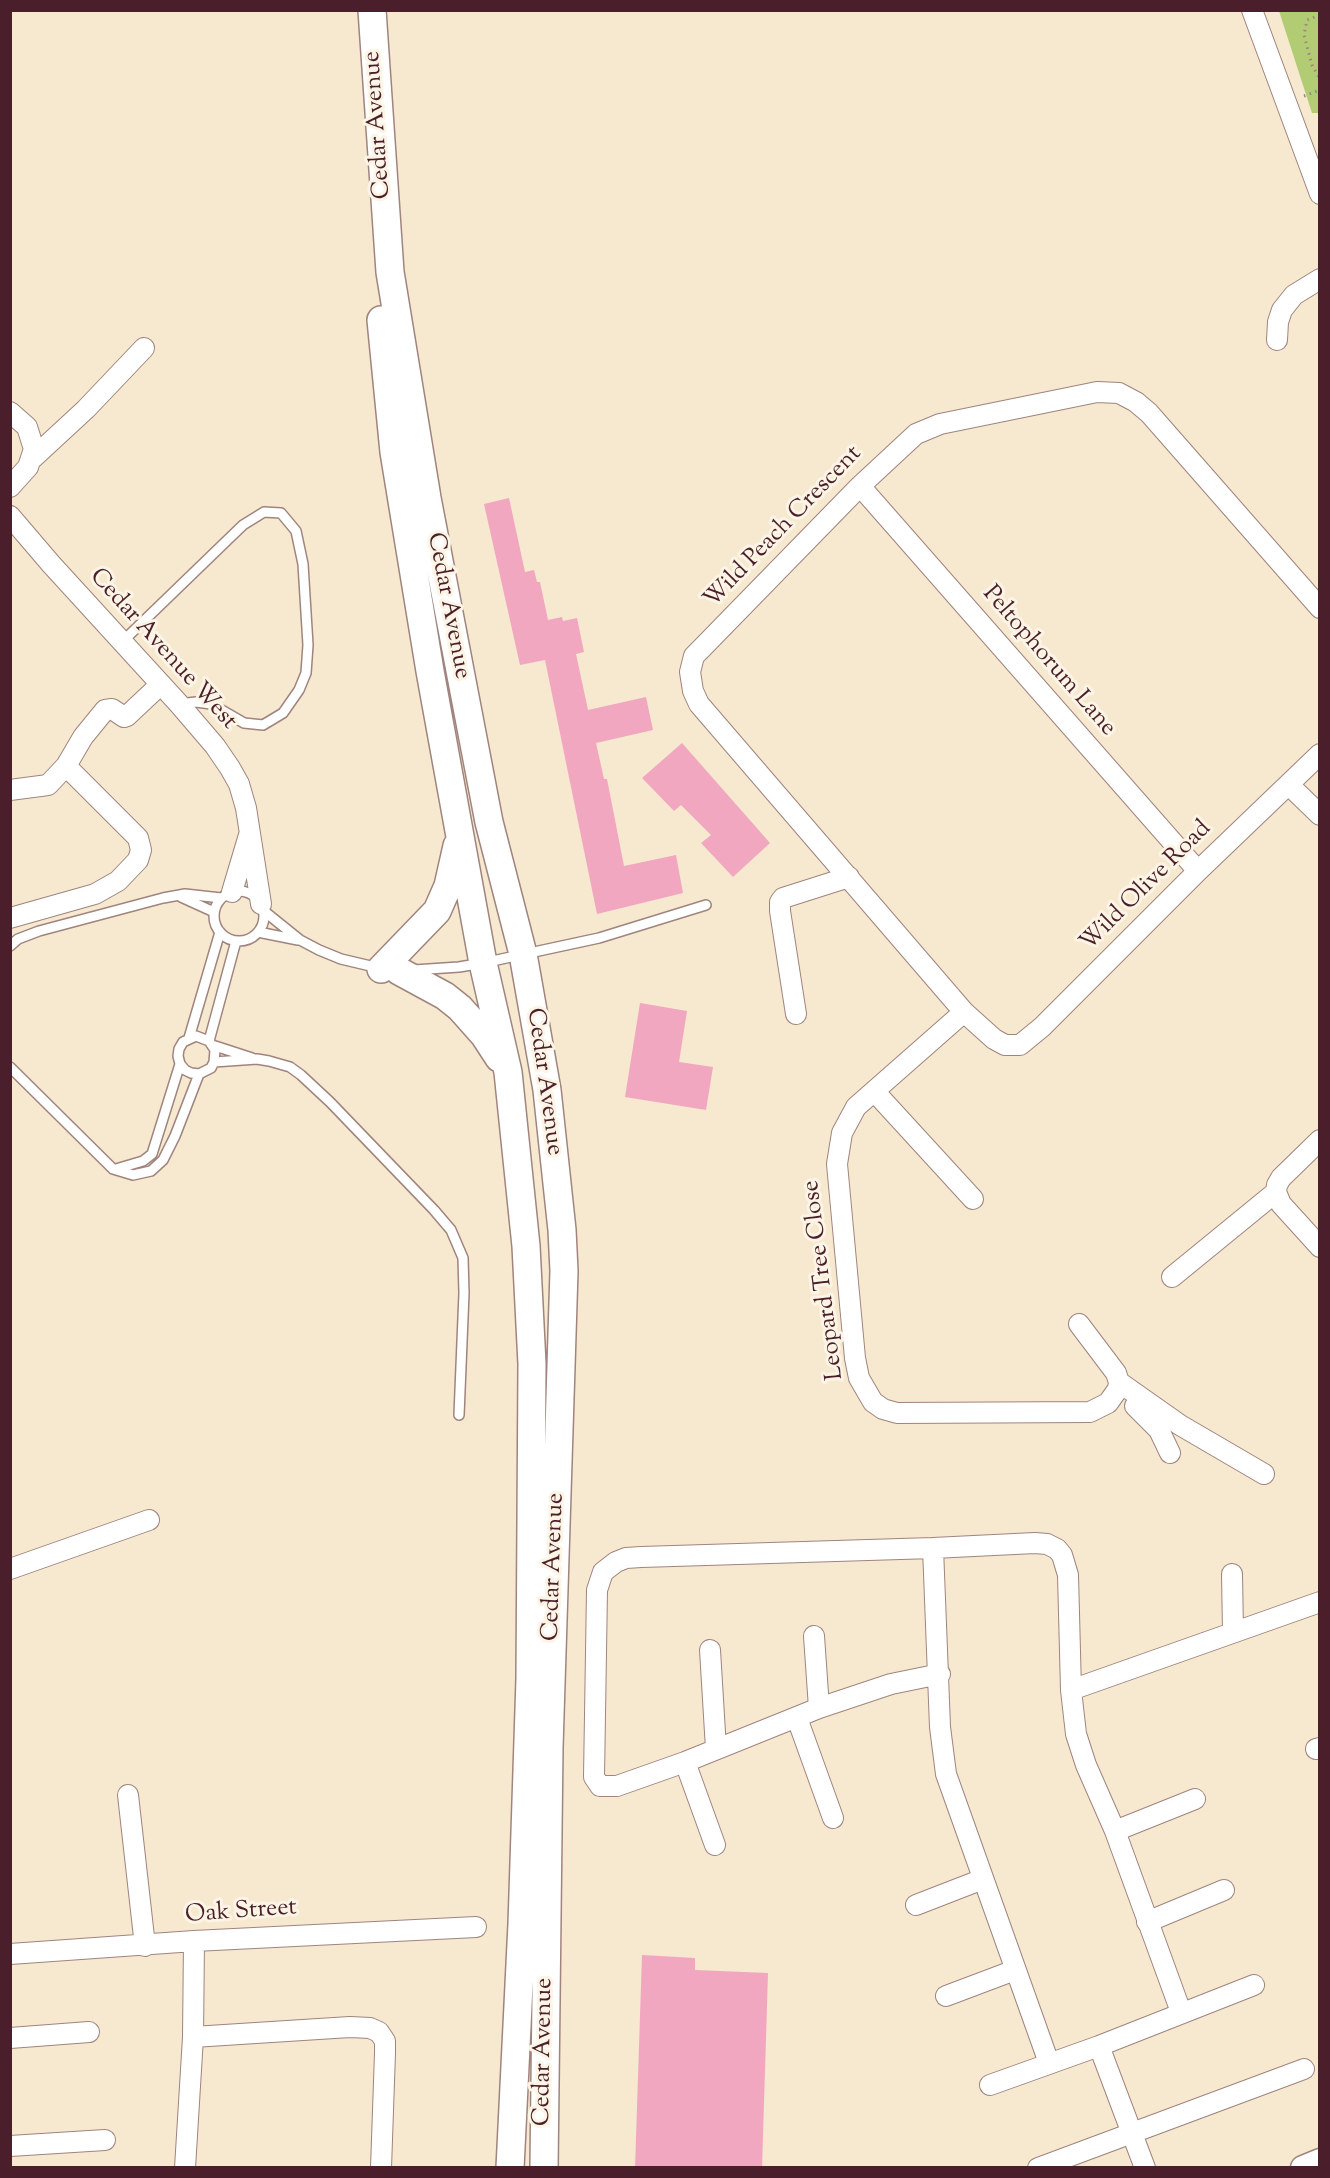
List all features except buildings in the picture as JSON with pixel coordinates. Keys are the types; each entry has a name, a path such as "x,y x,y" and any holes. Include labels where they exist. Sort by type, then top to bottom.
{"main road":[{"name":"Cedar Avenue","path":"361,10 373,239 394,452 429,671 483,963 508,1072 526,1246 532,1364 530,1678 522,1924 510,2168"},
{"name":"Cedar Avenue","path":"372,10 386,240 391,283 427,498 487,811 523,954 552,1128 562,1230 564,1271 549,1747 544,2168"},
{"path":"460,836 448,886 437,910 390,970 445,996 460,1008 484,1035 508,1072"}],"street":[{"path":"1252,10 1320,194"},
{"path":"1277,340 1278,322 1282,310 1294,295 1320,279"},
{"path":"10,487 33,458 86,410 144,348"},
{"name":"Wild Peach Crescent","path":"1005,1045 994,1039 964,1012 699,704 693,691 690,672 694,656 908,439 925,429 940,424 1097,392 1119,393 1136,402 1149,413 1320,608"},
{"path":"10,412 27,427 34,448 33,458"},
{"name":"Peltophorum Lane","path":"860,486 1198,871"},
{"name":"Cedar Avenue West","path":"11,518 179,704 214,746 239,784 246,808 262,908"},
{"path":"10,790 48,785 66,766 83,737 105,710 112,709 124,717 127,716 161,684"},
{"name":"Wild Olive Road","path":"1005,1045 1020,1045 1030,1038 1320,754"},
{"path":"10,918 95,894 118,881 138,860 141,850 138,838 66,766"},
{"path":"1289,785 1320,815"},
{"name":"Cedar Avenue West","path":"227,895 250,832"},
{"path":"796,1014 780,902 783,898 849,877"},
{"name":"Leopard Tree Close","path":"964,1012 856,1107 842,1133 837,1164 855,1358 859,1378 873,1402 883,1409 897,1413 1090,1412 1108,1403 1119,1386"},
{"path":"873,1091 974,1199"},
{"path":"1320,1140 1281,1178 1276,1192 1281,1204 1320,1247"},
{"path":"1172,1277 1276,1192"},
{"path":"1079,1324 1116,1373 1119,1386 1159,1431 1170,1453"},
{"path":"1119,1386 1264,1474"},
{"path":"10,1569 149,1520"},
{"path":"940,1674 891,1684 819,1708 685,1762 616,1786 605,1787 596,1782 593,1770 597,1590 608,1568 626,1558 1047,1544 1057,1549 1066,1563 1068,1575 1071,1690 1076,1734 1181,2012"},
{"path":"933,1548 943,1759 956,1803 1049,2063"},
{"path":"1232,1574 1233,1632"},
{"path":"1071,1690 1320,1602"},
{"path":"814,1636 819,1708"},
{"path":"710,1650 716,1749"},
{"path":"797,1718 833,1818"},
{"path":"685,1762 716,1845"},
{"path":"128,1795 145,1946"},
{"path":"1114,1831 1195,1799"},
{"path":"916,1905 983,1879"},
{"path":"1147,1922 1224,1890"},
{"name":"Oak Street","path":"10,1954 194,1941 476,1927"},
{"path":"185,2168 194,2037 194,1941"},
{"path":"946,1996 1015,1970"},
{"path":"990,2085 1099,2046 1254,1984"},
{"path":"194,2037 350,2027 370,2028 379,2032 385,2041 386,2053 381,2168"},
{"path":"10,2038 89,2032"},
{"path":"1099,2046 1145,2168"},
{"path":"1038,2168 1304,2069"},
{"path":"10,2146 105,2140"},
{"path":"1304,2168 1320,2161"}],"lane":[{"path":"122,642 243,525 264,512 281,513 296,531 303,564 308,645 306,673 299,690 283,713 263,725 244,723 211,704 196,702 179,704"},
{"path":"10,946 18,939 39,931 172,896 194,894 249,893 262,908 300,940"},
{"name":"Cedar Avenue West","path":"214,912 227,895"},
{"path":"172,896 188,900 214,912 214,919 220,932 227,938 244,941 258,932 300,940 341,959 390,970 459,967 483,963 600,938 706,905"},
{"name":"Cedar Avenue West","path":"258,932 262,926 262,908"},
{"path":"113,1169 143,1161 152,1154 180,1064 179,1049 189,1038 220,932"},
{"path":"180,1064 191,1073 199,1074 211,1068 214,1062 216,1056 210,1043 236,941"},
{"path":"189,1038 196,1036 257,1059 279,1063 301,1075 330,1102 450,1230 463,1258 459,1415"},
{"path":"214,1062 257,1059"},
{"path":"10,1067 113,1169 124,1173 140,1174 151,1171 159,1165 169,1151 199,1074"}],"path":[{"path":"1320,15 1307,20 1304,34 1312,65 1320,79"}],"green space":[{"path":"1279,11 1319,11 1319,113 1312,113"}]}
